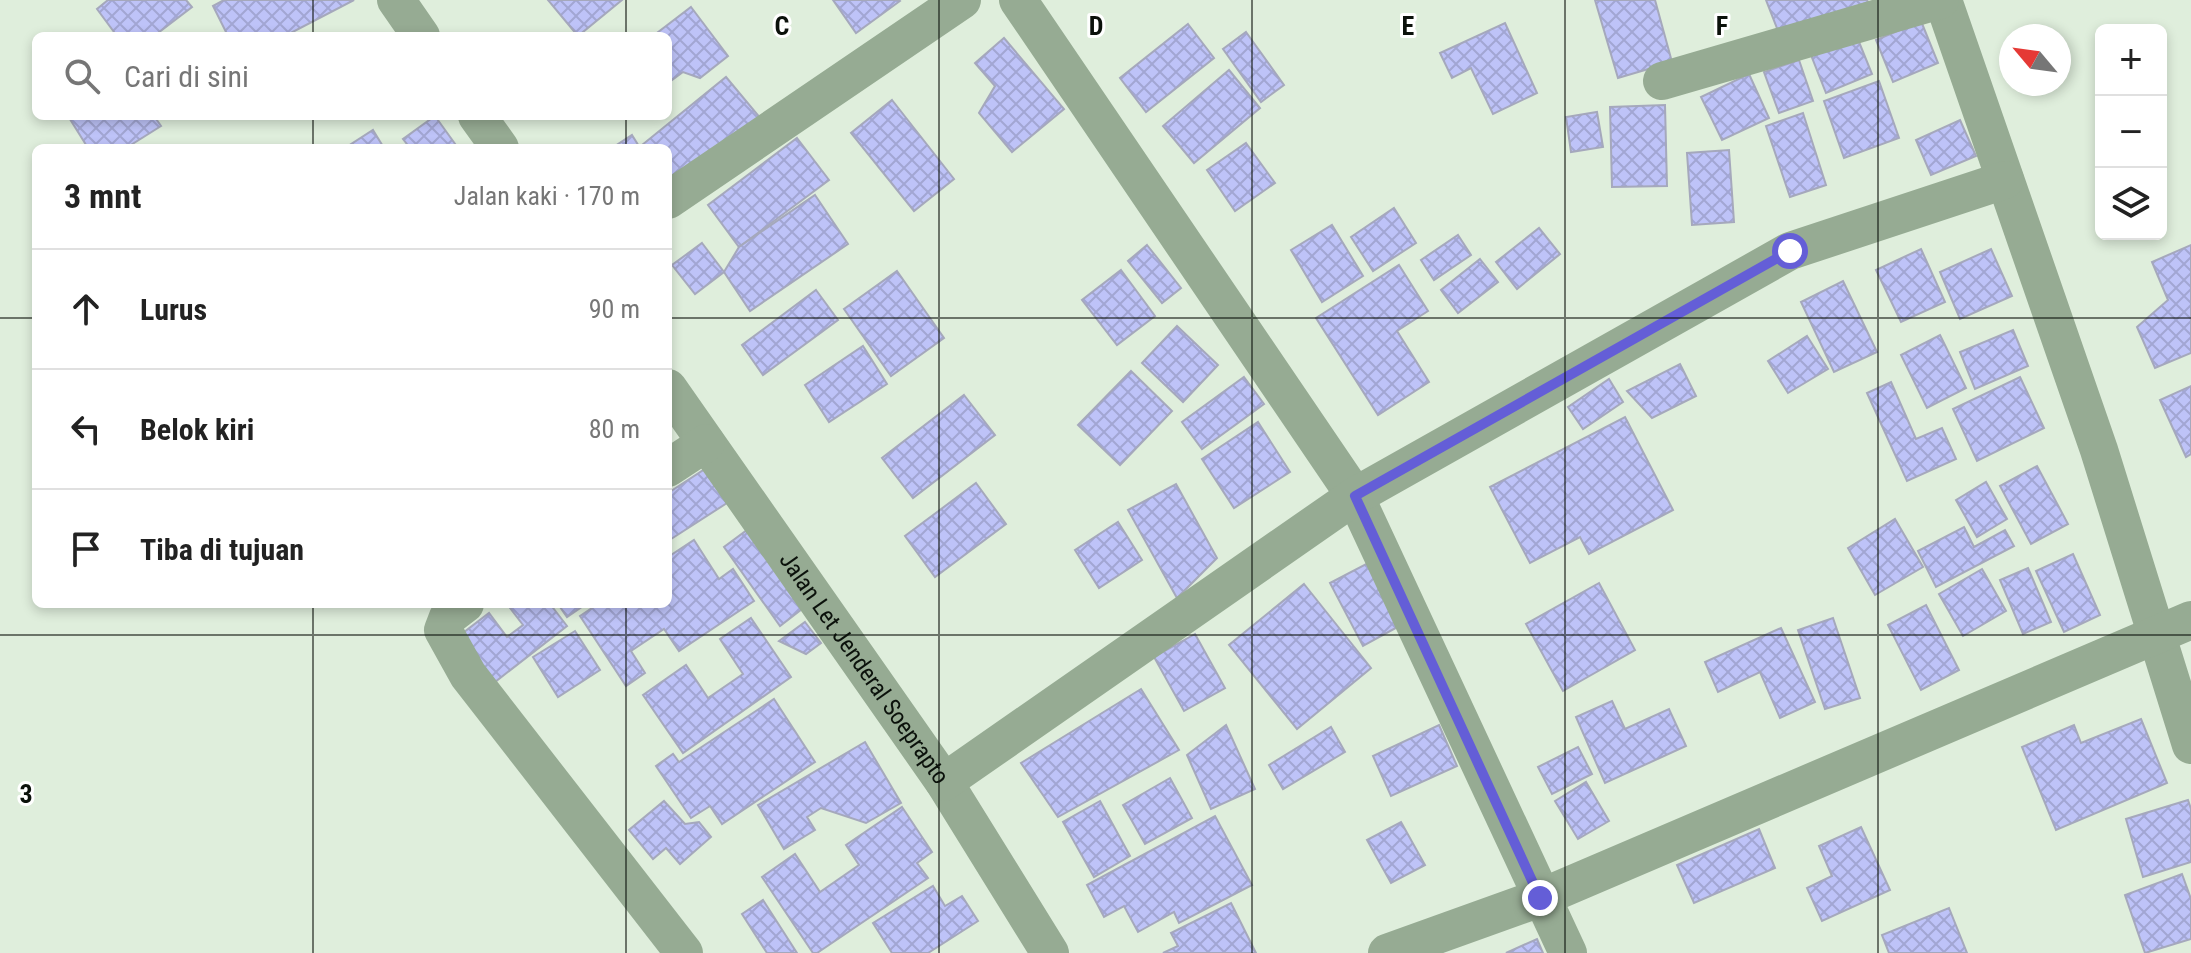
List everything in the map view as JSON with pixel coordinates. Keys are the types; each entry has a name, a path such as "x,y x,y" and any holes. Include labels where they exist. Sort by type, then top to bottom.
{"street":[{"path":"396,0 418,32"},
{"path":"672,197 962,0"},
{"path":"1018,0 1355,496 1568,953"},
{"path":"1662,81 1941,0 2099,450 2174,628 2191,745"},
{"path":"480,120 497,144"},
{"path":"944,782 1355,496 1790,251 2005,180"},
{"name":"Jalan Let Jenderal Soeprapto","path":"672,394 944,782 1050,953"},
{"path":"672,465 706,443"},
{"path":"458,608 443,625 445,637 462,665 684,953"},
{"path":"1387,953 1540,898 2174,628"}],"building":[{"path":"108,0 186,0 192,7 159,32 114,32 97,9"},
{"path":"224,0 354,0 293,32 226,32 213,6"},
{"path":"548,0 622,0 583,32 575,32"},
{"path":"833,0 899,0 900,1 856,33"},
{"path":"1595,0 1655,0 1672,62 1618,78"},
{"path":"1766,0 1867,0 1868,2 1780,36"},
{"path":"691,7 728,56 700,78 683,72 672,80 672,32 658,32"},
{"path":"1921,21 1938,63 1893,82 1876,40"},
{"path":"1505,23 1537,93 1493,114 1471,68 1452,78 1440,53"},
{"path":"1188,24 1214,58 1146,112 1120,78"},
{"path":"1246,32 1284,85 1261,102 1223,49"},
{"path":"1857,37 1872,74 1826,93 1811,55"},
{"path":"1004,38 1064,109 1012,152 979,113 995,86 975,63"},
{"path":"1799,60 1813,101 1779,113 1764,72"},
{"path":"1229,70 1260,108 1194,163 1163,126"},
{"path":"1749,74 1769,118 1722,140 1701,97"},
{"path":"726,77 762,120 678,189 672,182 672,144 643,144"},
{"path":"1879,81 1899,138 1844,158 1824,101"},
{"path":"892,100 954,179 914,211 851,133"},
{"path":"1665,105 1667,186 1612,187 1610,107"},
{"path":"1597,112 1603,147 1571,152 1566,117"},
{"path":"1803,113 1826,185 1790,197 1766,126"},
{"path":"70,120 157,120 161,126 132,144 86,144"},
{"path":"429,120 438,120 455,144 407,144 403,139"},
{"path":"1960,120 1976,156 1931,175 1916,140"},
{"path":"373,130 382,144 351,144"},
{"path":"632,135 638,144 618,144"},
{"path":"797,138 829,180 739,247 708,205"},
{"path":"1246,143 1275,183 1235,211 1207,170"},
{"path":"1729,150 1734,222 1692,225 1687,153"},
{"path":"815,195 848,244 750,311 724,272 739,247"},
{"path":"1394,208 1416,243 1373,271 1351,237"},
{"path":"1332,225 1363,276 1322,302 1291,250"},
{"path":"1539,228 1560,254 1517,289 1496,262"},
{"path":"1458,235 1471,255 1434,280 1421,260"},
{"path":"702,243 724,272 695,294 672,265"},
{"path":"1147,245 1181,288 1162,303 1128,261"},
{"path":"2191,245 2191,353 2155,368 2137,327 2168,300 2152,262"},
{"path":"1921,249 1945,302 1901,322 1876,270"},
{"path":"1991,249 2012,296 1960,319 1940,272"},
{"path":"1480,259 1498,282 1458,313 1441,290"},
{"path":"1399,265 1428,311 1397,331 1429,382 1378,415 1316,318"},
{"path":"1121,270 1155,316 1117,345 1082,300"},
{"path":"897,271 944,338 891,376 844,309"},
{"path":"1843,281 1877,352 1834,372 1801,302"},
{"path":"816,290 838,320 763,375 742,345"},
{"path":"1177,326 1218,365 1183,402 1142,363"},
{"path":"2013,330 2028,366 1975,389 1960,352"},
{"path":"1940,335 1966,388 1927,408 1901,355"},
{"path":"1807,336 1828,369 1788,393 1768,361"},
{"path":"863,346 887,384 829,422 805,385"},
{"path":"1680,364 1696,396 1652,418 1627,391"},
{"path":"1131,371 1172,411 1120,465 1078,425"},
{"path":"1244,377 1264,404 1202,449 1182,422"},
{"path":"2020,377 2044,428 1977,461 1953,409"},
{"path":"1609,379 1623,402 1583,429 1568,407"},
{"path":"1891,382 1916,439 1942,428 1956,459 1907,481 1867,393"},
{"path":"2191,386 2191,454 2186,457 2160,400"},
{"path":"964,395 995,435 913,498 882,458"},
{"path":"1625,417 1673,510 1589,554 1580,537 1530,563 1490,487"},
{"path":"1258,422 1290,472 1234,508 1202,459"},
{"path":"2037,466 2068,524 2031,544 2000,486"},
{"path":"705,469 727,503 672,538 672,490"},
{"path":"1986,482 2007,519 1977,537 1956,500"},
{"path":"976,483 1006,524 935,577 905,536"},
{"path":"1176,484 1217,558 1177,598 1128,510"},
{"path":"1895,519 1923,567 1875,595 1848,548"},
{"path":"1118,522 1142,560 1099,588 1075,550"},
{"path":"1964,527 1974,547 2005,530 2014,546 1936,587 1918,551"},
{"path":"747,530 802,609 780,626 724,547"},
{"path":"694,540 719,579 733,569 754,601 679,651 664,629 631,651 645,673 626,686 580,616 592,608 672,608 672,554"},
{"path":"2073,554 2100,615 2064,632 2036,571"},
{"path":"1370,562 1403,624 1363,646 1330,583"},
{"path":"2028,568 2051,622 2023,634 2000,580"},
{"path":"1982,569 2006,611 1963,636 1939,594"},
{"path":"1599,583 1635,650 1563,691 1526,624"},
{"path":"1304,584 1371,668 1297,729 1229,645"},
{"path":"1926,605 1959,670 1921,690 1888,625"},
{"path":"510,608 553,608 567,626 495,682 459,636 489,613 507,637 523,625"},
{"path":"561,608 580,608 567,617"},
{"path":"751,618 791,677 683,753 643,695 686,665 708,698 743,674 720,639"},
{"path":"1833,618 1860,698 1825,709 1798,630"},
{"path":"805,622 821,643 806,654 779,641"},
{"path":"1781,628 1815,702 1780,718 1760,672 1718,692 1705,662"},
{"path":"575,631 600,670 558,697 533,657"},
{"path":"1195,634 1225,688 1184,711 1154,657"},
{"path":"1141,689 1179,750 1058,817 1021,763"},
{"path":"774,699 815,762 722,824 710,806 691,818 656,766 673,754 679,762"},
{"path":"1612,701 1625,729 1669,709 1686,746 1605,783 1576,717"},
{"path":"2141,719 2167,783 2056,830 2022,747 2074,725 2081,743"},
{"path":"1226,725 1255,789 1211,809 1187,755"},
{"path":"1439,725 1457,766 1391,796 1373,756"},
{"path":"1331,727 1345,752 1283,789 1269,765"},
{"path":"865,742 901,803 866,823 821,808 807,817 815,830 784,849 758,805"},
{"path":"1578,747 1592,774 1552,794 1538,767"},
{"path":"1170,778 1192,818 1145,844 1123,805"},
{"path":"1586,782 1609,821 1578,839 1555,801"},
{"path":"2188,800 2191,809 2191,862 2143,877 2126,819"},
{"path":"664,801 685,824 699,822 711,837 680,864 666,848 653,859 629,830"},
{"path":"1100,801 1130,856 1094,877 1063,822"},
{"path":"902,807 932,852 917,863 928,878 813,953 762,877 795,854 820,892 859,865 846,845"},
{"path":"1215,816 1252,885 1179,923 1174,912 1138,932 1124,906 1104,917 1087,885"},
{"path":"1401,822 1425,865 1391,883 1367,840"},
{"path":"1861,827 1890,890 1822,921 1807,888 1832,876 1819,846"},
{"path":"1759,829 1775,868 1694,903 1677,865"},
{"path":"2182,874 2191,899 2191,939 2145,953 2125,895"},
{"path":"933,886 945,906 962,896 978,921 928,953 892,953 873,923"},
{"path":"763,900 797,953 767,953 742,914"},
{"path":"1231,903 1256,953 1163,953 1178,946 1171,933"},
{"path":"1949,908 1967,953 1889,953 1882,935"},
{"path":"1537,939 1543,953 1506,953"}],"route":[{"path":"1540,898 1355,496 1790,251"}]}
